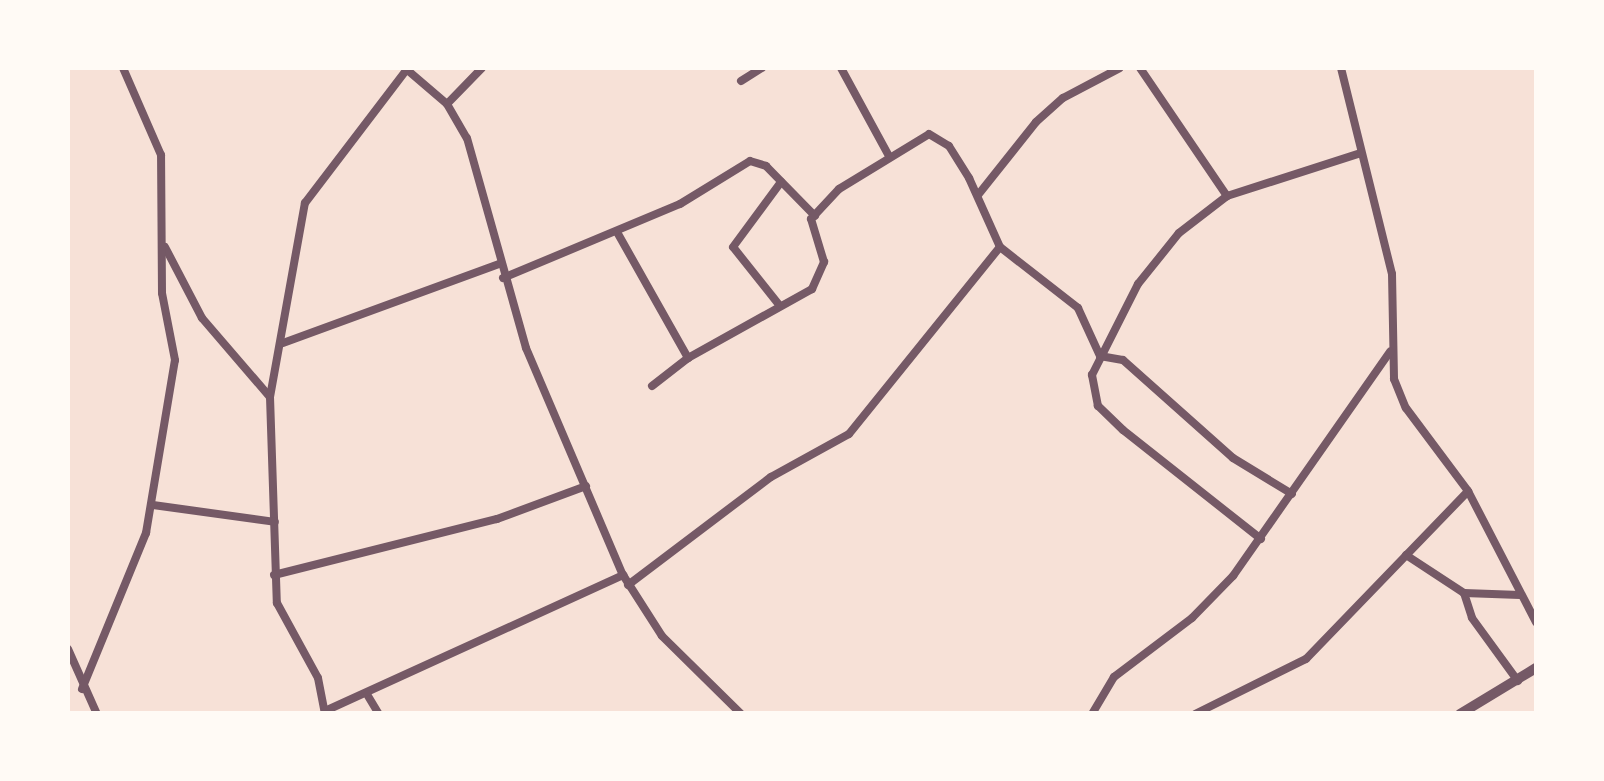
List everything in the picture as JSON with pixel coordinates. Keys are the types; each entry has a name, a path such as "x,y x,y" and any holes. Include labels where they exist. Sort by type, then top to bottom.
{"street":[{"path":"82,689 154,505 158,438 175,360 162,293 160,156 123,68"},
{"path":"623,574 368,696 325,712 318,678 277,603 270,398 305,204 406,68 447,104 468,138 499,264 526,348 628,585 662,636 741,714"},
{"path":"447,104 482,68"},
{"path":"740,80 762,68"},
{"path":"841,68 889,156"},
{"path":"978,195 1036,122 1063,98 1120,68"},
{"path":"1140,68 1227,196"},
{"path":"1342,68 1392,274 1390,352 1406,408 1468,491 1536,622"},
{"path":"815,216 839,189 889,156 929,134 939,137 978,195 1000,247 1078,308 1100,356"},
{"path":"1261,539 1098,406 1091,390 1100,356 1156,255 1227,196 1361,154"},
{"path":"503,278 617,232 750,162 766,166 815,216 822,271 812,289 688,358 652,386"},
{"path":"780,306 733,247 781,182"},
{"path":"617,232 688,358"},
{"path":"163,243 202,318 270,398"},
{"path":"628,585 770,477 849,434 1000,247"},
{"path":"282,343 499,264"},
{"path":"1092,714 1114,677 1192,618 1261,539 1390,352"},
{"path":"1100,356 1122,360 1234,458 1292,494"},
{"path":"274,575 479,524 586,486"},
{"path":"1195,714 1306,659 1468,491"},
{"path":"154,505 275,522"},
{"path":"1406,555 1464,594 1520,595"},
{"path":"1464,594 1472,618 1518,680"},
{"path":"68,650 82,689 97,714"},
{"path":"1460,714 1536,668"},
{"path":"368,696 378,714"}]}
